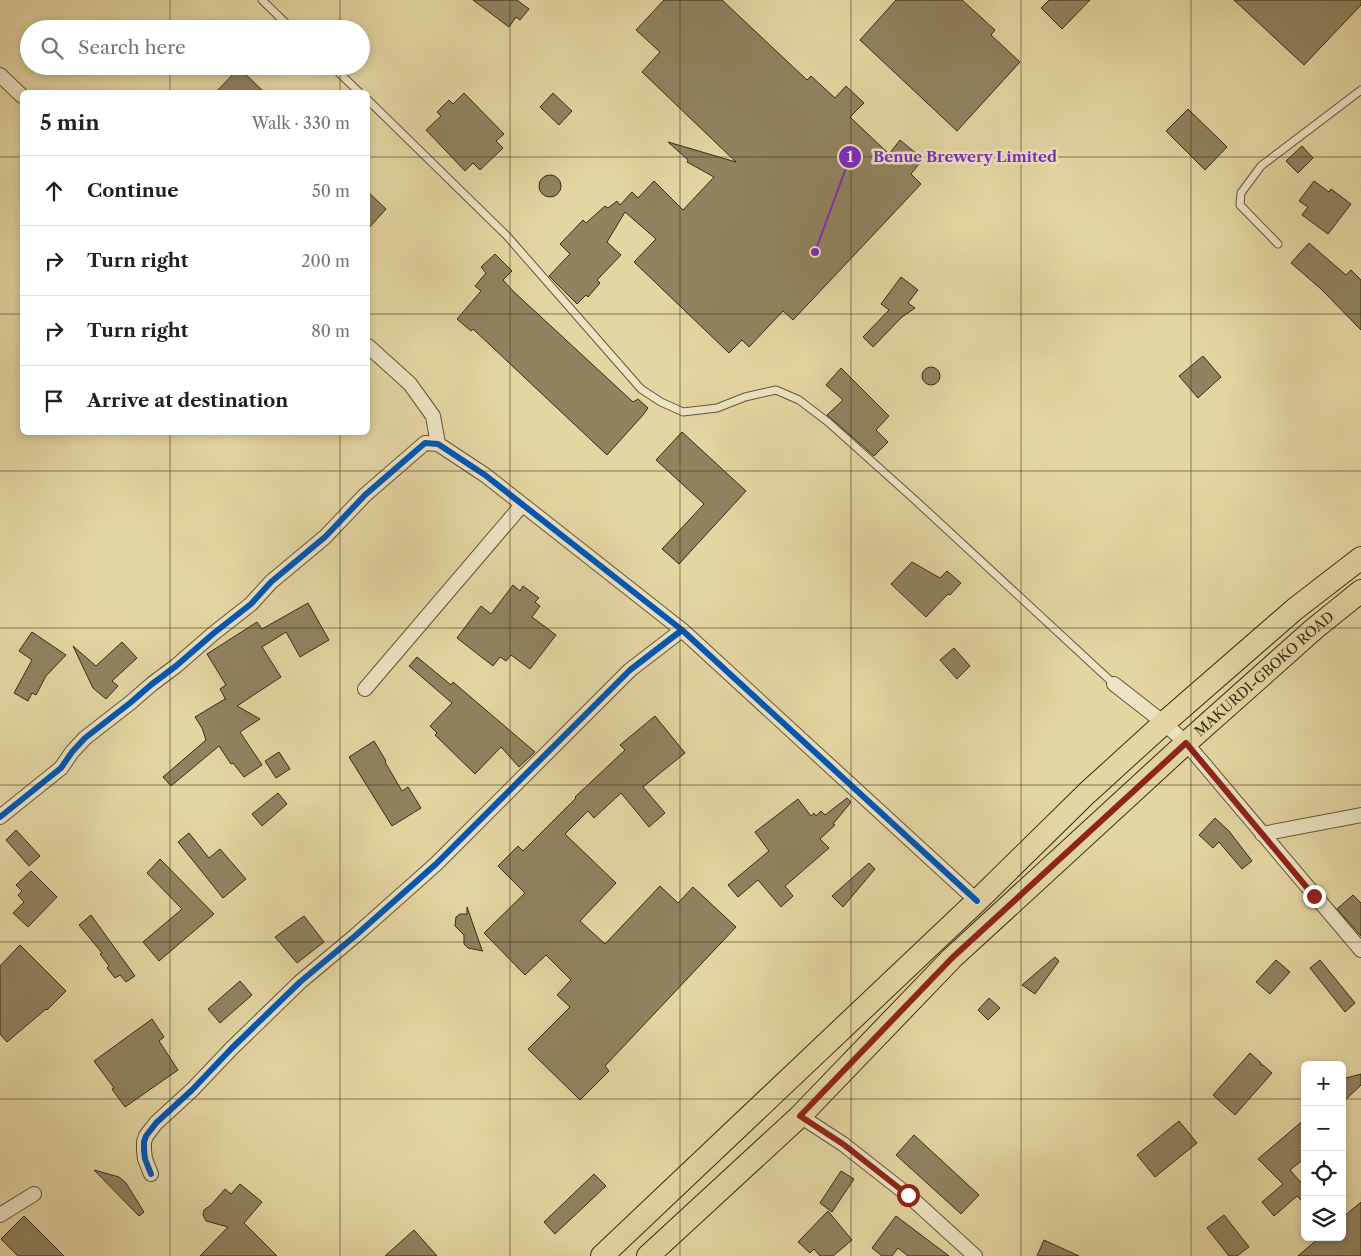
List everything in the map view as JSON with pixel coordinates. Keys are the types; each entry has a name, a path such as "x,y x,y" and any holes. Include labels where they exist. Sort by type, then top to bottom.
{"main road":[{"path":"602,1256 977,901 1087,793 1295,609 1361,558"},
{"name":"MAKURDI-GBOKO ROAD","path":"648,1256 800,1116 952,958 1186,743 1314,629 1361,590"}],"street":[{"path":"0,75 20,94"},
{"path":"370,348 410,384 428,408 433,416 438,444"},
{"path":"0,817 61,768 85,738 251,604 271,582 325,538 365,495 424,443 438,444 485,475 682,630 977,901"},
{"path":"365,689 522,505"},
{"path":"152,1174 145,1159 144,1150 146,1136 156,1122 192,1090 300,982 356,936 436,864 630,670 682,630"},
{"path":"1114,684 1164,723 1186,743 1361,950"},
{"path":"1262,834 1361,815"},
{"path":"800,1116 843,1144 908,1195 975,1256"},
{"path":"0,1216 34,1194"}],"lane":[{"path":"262,0 283,20"},
{"path":"341,75 357,90"},
{"path":"1278,244 1240,205 1241,193 1261,166 1361,90"},
{"path":"370,102 507,236 641,389 683,412 717,408 745,397 776,390 799,400 828,422 915,500 1114,684"}],"building":[{"path":"473,0 517,0 529,9 520,20 516,17 509,27"},
{"path":"664,0 722,0 807,80 811,76 835,98 846,86 864,103 850,117 889,154 900,140 923,159 911,174 921,184 793,320 783,311 749,347 742,340 729,353 634,262 656,239 625,212 607,242 621,255 597,280 600,283 588,297 586,295 577,304 549,276 570,254 560,244 583,220 586,223 605,206 608,208 617,201 620,205 632,192 638,198 654,181 683,210 714,177 687,162 688,160 668,142 736,162 642,72 660,52 636,30"},
{"path":"896,0 962,0 995,30 991,35 1020,62 957,131 860,40"},
{"path":"1049,0 1090,0 1062,29 1041,8"},
{"path":"1234,0 1361,0 1361,5 1304,65"},
{"path":"232,75 246,75 262,90 218,90"},
{"path":"464,93 504,134 496,141 503,148 480,170 473,163 465,171 426,130 441,116 437,112 449,100 453,104"},
{"path":"553,93 572,111 559,125 540,107"},
{"path":"1188,109 1227,147 1205,170 1166,131"},
{"path":"1302,146 1313,158 1298,173 1286,161"},
{"path":"550,175 558,178 561,186 558,194 550,197 542,194 539,186 542,178"},
{"path":"1314,181 1329,192 1331,189 1351,204 1328,234 1302,215 1308,207 1299,201"},
{"path":"370,194 386,209 370,227"},
{"path":"1309,243 1346,275 1351,270 1361,280 1361,330 1321,289 1291,263"},
{"path":"495,254 512,271 503,280 513,291 633,402 638,399 648,408 607,455 473,329 471,331 457,319 481,291 475,286 486,273 481,267"},
{"path":"901,277 918,290 908,303 915,308 902,317 873,347 863,337 889,310 881,304"},
{"path":"1203,356 1221,377 1198,398 1179,376"},
{"path":"927,367 935,367 940,372 938,383 927,385 922,380 922,372"},
{"path":"841,368 889,416 876,430 888,442 874,456 827,415 843,400 826,385"},
{"path":"682,432 746,491 679,564 662,549 704,504 656,460"},
{"path":"912,562 940,578 947,571 961,583 926,617 891,584"},
{"path":"513,585 520,591 523,586 539,598 535,602 540,606 532,617 556,635 530,669 511,655 506,661 500,657 493,666 457,638 481,606 491,614"},
{"path":"308,603 329,640 300,657 286,632 262,647 281,677 237,706 260,719 240,732 262,765 244,777 233,763 231,764 219,746 171,786 163,777 206,740 202,728 195,717 226,700 220,689 226,685 207,654 257,622 262,629"},
{"path":"32,632 66,655 46,676 36,695 32,693 28,701 14,693 32,660 19,651"},
{"path":"122,642 137,658 112,681 118,686 106,699 93,688 73,646 96,666"},
{"path":"954,648 970,666 957,679 940,660"},
{"path":"417,657 451,685 453,682 535,752 519,767 501,747 475,774 435,735 437,733 430,726 452,703 409,666"},
{"path":"655,716 685,753 643,787 665,813 649,827 621,793 594,818 588,811 565,834 616,883 580,921 605,944 660,886 678,903 693,887 736,927 605,1066 609,1071 580,1100 528,1049 570,1007 557,995 571,980 546,955 525,975 484,933 525,893 498,866 518,846 523,851 575,797 625,750 620,745"},
{"path":"374,741 402,791 408,787 421,808 392,826 349,757"},
{"path":"279,752 290,769 276,778 265,761"},
{"path":"278,793 287,804 262,826 252,814"},
{"path":"847,798 851,802 833,824 835,825 820,839 829,848 785,886 793,896 781,907 758,880 738,897 728,885 769,851 755,832 798,799 811,816 814,813 816,816 821,811 825,815"},
{"path":"1215,818 1229,831 1252,861 1242,869 1219,842 1213,848 1199,835"},
{"path":"16,830 40,856 29,866 6,840"},
{"path":"189,833 209,858 220,849 246,879 223,898 178,842"},
{"path":"160,859 214,914 159,961 143,942 182,909 147,873"},
{"path":"869,863 875,869 843,907 832,896"},
{"path":"31,871 57,897 28,927 13,913 24,902 18,895 22,891 16,885"},
{"path":"1353,895 1361,903 1361,936 1337,909"},
{"path":"467,907 483,951 468,948 464,944 464,935 455,926 456,917 460,914 467,914"},
{"path":"91,915 135,976 126,982 120,975 115,978 107,968 109,966 100,954 102,953 79,925"},
{"path":"304,916 324,942 297,963 275,937"},
{"path":"20,945 66,991 47,1010 7,1042 0,1034 0,966"},
{"path":"1055,957 1059,961 1035,994 1022,985"},
{"path":"1276,960 1290,972 1270,994 1256,982"},
{"path":"1320,960 1355,1003 1345,1012 1310,968"},
{"path":"240,981 252,995 220,1023 208,1009"},
{"path":"989,998 1000,1008 988,1020 978,1010"},
{"path":"152,1019 164,1037 159,1041 178,1070 125,1107 94,1061"},
{"path":"1250,1053 1272,1073 1235,1115 1213,1095"},
{"path":"1361,1074 1361,1085 1346,1099 1346,1078"},
{"path":"1179,1121 1197,1143 1155,1177 1137,1155"},
{"path":"1301,1122 1301,1161 1290,1170 1301,1182 1301,1200 1297,1196 1274,1216 1262,1202 1283,1184 1258,1159"},
{"path":"914,1135 979,1195 961,1214 896,1155"},
{"path":"94,1170 119,1177 126,1183 144,1212 139,1216"},
{"path":"841,1171 854,1179 832,1212 820,1203"},
{"path":"594,1174 606,1186 555,1234 544,1222"},
{"path":"240,1184 262,1202 244,1223 277,1256 200,1256 228,1227 206,1221 203,1215 204,1210 225,1189 231,1194"},
{"path":"1361,1202 1361,1256 1298,1256 1315,1241 1346,1241 1346,1215"},
{"path":"828,1211 852,1240 833,1256 820,1256 814,1249 810,1253 798,1242"},
{"path":"1224,1215 1249,1247 1237,1256 1229,1256 1207,1228"},
{"path":"24,1216 64,1256 18,1256 1,1239"},
{"path":"896,1216 949,1256 908,1256 898,1248 892,1256 882,1256 872,1248"},
{"path":"414,1230 437,1256 385,1256"},
{"path":"1044,1240 1079,1256 1037,1256"}],"cycle path":[{"path":"0,817 61,768 85,738 251,604 271,582 325,537 365,495 425,443 438,444 485,475 682,630 977,901"},
{"path":"151,1174 145,1159 144,1142 146,1136 156,1123 192,1090 300,982 436,864 630,670 682,630"}],"place":[{"name":"Benue Brewery Limited","path":"815,252"}],"route":[{"path":"908,1195 843,1144 800,1116 952,958 1186,743 1314,896"}]}
